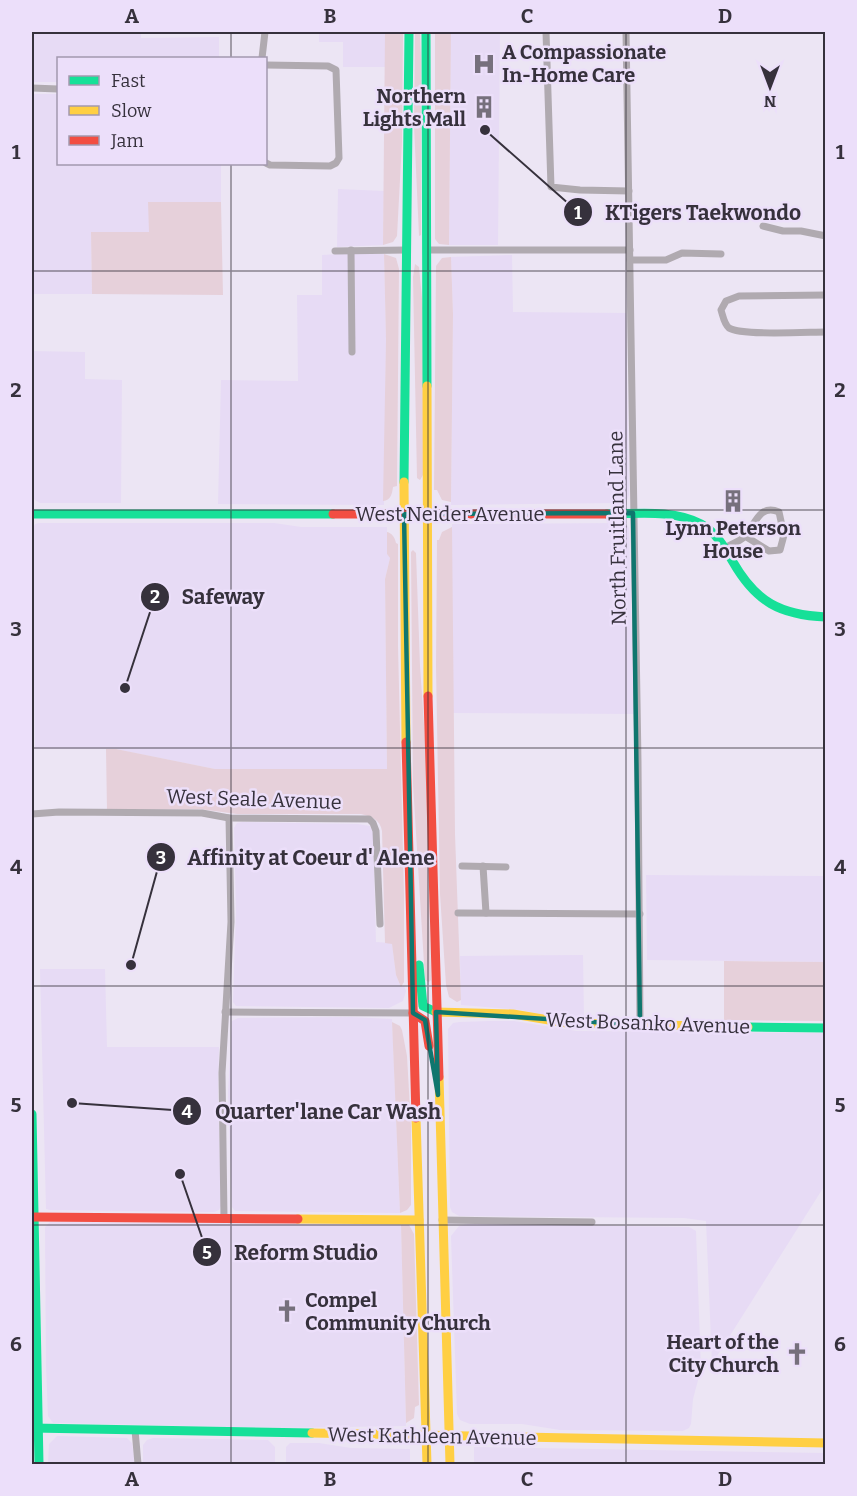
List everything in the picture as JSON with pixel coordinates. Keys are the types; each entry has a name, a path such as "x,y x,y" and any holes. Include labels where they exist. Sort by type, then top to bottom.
{"main road":[{"path":"409,32 404,514 406,786 427,1464"},
{"path":"426,32 426,514 429,776 450,1464"},
{"path":"406,217 416,245 427,250"},
{"path":"406,250 423,264 427,278"},
{"name":"West Neider Avenue","path":"32,514 666,514 690,519 704,526 725,548 752,590 767,603 784,613 801,617 825,617"},
{"path":"411,940 417,954 423,1006 436,1012"},
{"name":"West Bosanko Avenue","path":"436,1012 513,1014 567,1023 825,1028"},
{"path":"413,1013 421,1015 428,1027 433,1074 438,1095"},
{"path":"32,1114 35,1428 39,1464"},
{"path":"33,1216 419,1220"},
{"name":"West Kathleen Avenue","path":"35,1428 825,1443"}],"street":[{"path":"262,57 265,32"},
{"path":"546,32 551,187 580,190 629,190"},
{"name":"North Fruitland Lane","path":"626,32 640,1025"},
{"path":"267,65 328,66 336,70 339,158 330,166 267,164"},
{"path":"32,88 57,88"},
{"path":"763,226 825,237"},
{"path":"351,250 352,352"},
{"path":"335,251 406,250"},
{"path":"427,250 630,250"},
{"path":"630,260 666,260 682,253 721,254"},
{"path":"825,295 739,296 726,301 721,310 724,322 729,328 745,332 825,332"},
{"path":"725,548 744,537 763,512 768,509 779,512 784,535 780,550 769,551 744,537"},
{"name":"West Seale Avenue","path":"32,814 59,812 202,813 229,818 369,819 376,831 380,924"},
{"path":"224,1218 222,1073 231,914 229,818"},
{"path":"462,866 506,867"},
{"path":"483,866 486,913"},
{"path":"458,913 640,914"},
{"path":"225,1012 413,1013"},
{"path":"442,1220 592,1222"},
{"path":"135,1430 138,1464"}],"highlighted area":[{"path":"633,513 640,1025 436,1012 438,1095 425,1020 413,1013 404,514"}],"shaded area":[{"path":"32,32 141,32 141,38 219,37 219,57 57,57 57,82 32,82"},
{"path":"319,32 385,32 386,67 343,67 343,42 319,42"},
{"path":"385,32 403,32 402,142 397,236 393,242 383,245"},
{"path":"415,32 420,32 421,57 421,235 419,236 414,125"},
{"path":"435,32 451,32 449,245 439,244 435,239"},
{"path":"451,32 500,32 498,245 449,245"},
{"path":"32,94 57,94 57,165 221,165 221,202 149,202 149,232 91,232 92,294 32,294"},
{"path":"338,189 384,191 383,245 337,247"},
{"path":"148,202 221,202 223,295 92,294 91,232 149,232"},
{"path":"384,254 386,340 384,505 218,504 221,380 298,381 297,295 322,295 322,255"},
{"path":"384,254 396,258 399,269 397,486 393,487 389,498 383,501 386,340"},
{"path":"512,255 513,312 626,313 629,495 626,502 451,505 453,314 451,257"},
{"path":"451,257 453,314 451,502 442,500 437,490 434,490 436,266 442,258"},
{"path":"415,264 419,267 423,309 423,475 420,480 417,478 413,277"},
{"path":"32,351 85,352 85,379 122,380 121,503 40,503 32,498"},
{"path":"274,523 301,527 387,527 387,554 390,558 385,579 387,770 215,769 115,749 35,749 32,531 35,524"},
{"path":"620,523 629,528 634,714 452,713 452,524"},
{"path":"452,527 455,834 461,1000 457,1002 449,997 446,985 440,894 436,666 437,540 442,532"},
{"path":"387,532 398,544 404,895 404,982 401,987 396,975 392,944 385,943 382,831 375,819 361,814 237,814 200,809 107,810 106,749 116,749 215,769 387,769 385,579 390,558 387,554"},
{"path":"413,550 416,553 426,754 431,980 429,982 425,980 413,784 411,552"},
{"path":"237,823 370,826 373,832 376,942 392,943 396,975 401,987 404,986 406,991 403,1001 389,1008 236,1006 233,1002 236,912 234,828"},
{"path":"646,875 825,876 825,962 647,960"},
{"path":"583,955 584,1019 560,1018 521,1010 461,1005 460,956"},
{"path":"724,961 825,962 825,1021 724,1020"},
{"path":"40,969 105,969 107,1047 219,1047 221,1206 219,1210 214,1212 46,1209"},
{"path":"238,1018 392,1019 400,1213 235,1211 232,1207 228,1092 232,1021"},
{"path":"514,1021 577,1031 825,1033 825,1185 712,1364 706,1221 684,1218 459,1216 452,1212 450,1207 448,1029 453,1023 459,1022"},
{"path":"392,1022 400,1026 402,1030 407,1056 411,1126 411,1205 400,1213"},
{"path":"50,1222 401,1225 406,1426 280,1428 53,1423 48,1416 46,1367 45,1227"},
{"path":"468,1224 689,1227 696,1231 701,1369 693,1399 689,1428 683,1431 560,1430 522,1424 470,1424 460,1420 457,1414 451,1236 459,1226"},
{"path":"401,1225 409,1225 414,1234 419,1405 415,1407 414,1418 406,1423"},
{"path":"57,1436 127,1438 132,1443 135,1464 48,1464 49,1444"},
{"path":"153,1438 268,1440 275,1447 275,1464 143,1464 143,1445 147,1440"},
{"path":"290,1443 319,1443 351,1448 410,1449 410,1464 286,1464 286,1447"},
{"path":"474,1447 825,1453 826,1464 474,1464"}],"traffic: fast":[{"path":"404,482 409,32"},
{"path":"426,32 427,386"},
{"path":"32,514 333,514"},
{"path":"607,514 667,514 701,524 716,536 742,576 760,596 782,609 810,616 826,617"},
{"path":"419,965 423,1006 436,1012"},
{"path":"748,1027 826,1028"},
{"path":"32,1114 39,1464"},
{"path":"32,1428 312,1433"}],"traffic: slow":[{"path":"427,386 428,696"},
{"path":"404,482 406,742"},
{"path":"436,1012 513,1014 567,1023 748,1027"},
{"path":"439,1077 450,1464"},
{"path":"416,1118 427,1464"},
{"path":"298,1219 419,1220"},
{"path":"312,1433 826,1443"}],"traffic: jam":[{"path":"333,514 607,514"},
{"path":"428,696 439,1077"},
{"path":"406,742 416,1118"},
{"path":"413,1013 425,1021 429,1046"},
{"path":"33,1217 298,1219"}],"place":[{"name":"A Compassionate In-Home Care","path":"484,64"},
{"name":"Northern Lights Mall","path":"484,107"},
{"name":"KTigers Taekwondo","path":"485,130"},
{"name":"Lynn Peterson House","path":"733,501"},
{"name":"Safeway","path":"125,688"},
{"name":"Affinity at Coeur d' Alene","path":"131,965"},
{"name":"Quarter'lane Car Wash","path":"72,1103"},
{"name":"Reform Studio","path":"180,1174"},
{"name":"Compel Community Church","path":"287,1311"},
{"name":"Heart of the City Church","path":"797,1354"}]}
